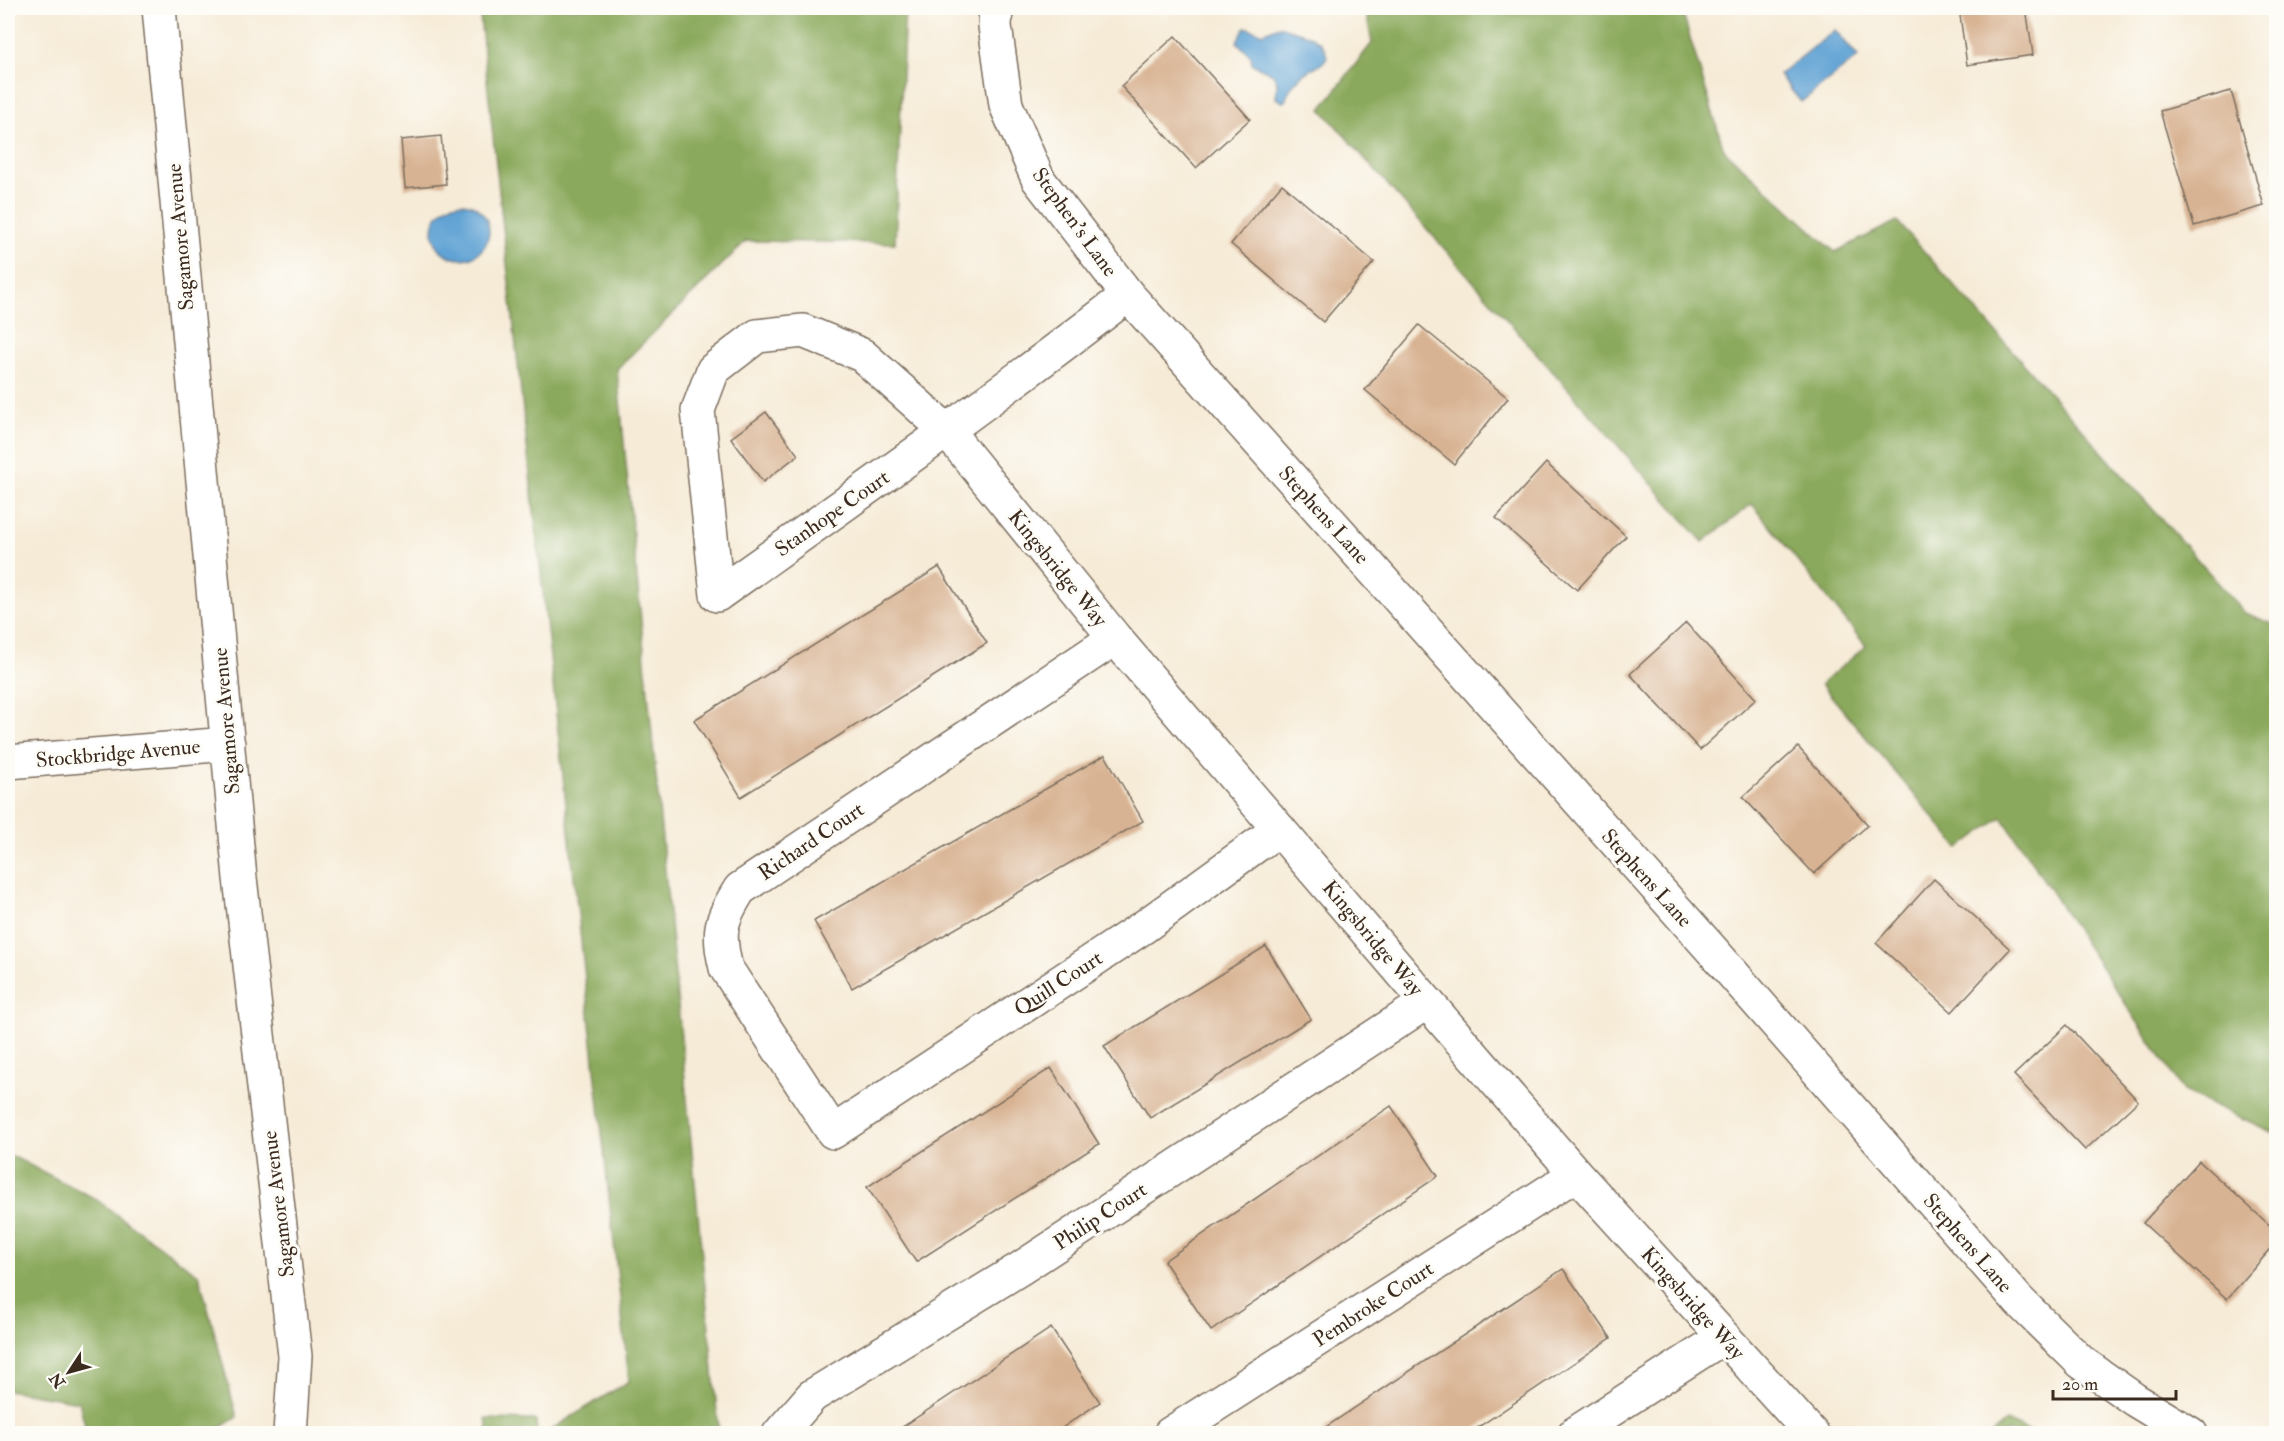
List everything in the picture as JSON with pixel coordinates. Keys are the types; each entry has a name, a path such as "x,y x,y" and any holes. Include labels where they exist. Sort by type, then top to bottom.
{"street":[{"name":"Sagamore Avenue","path":"159,8 240,878 295,1356 290,1434"},
{"name":"Stephen's Lane","path":"996,8 995,26 1006,105 1038,179 1128,295"},
{"path":"947,431 1031,371 1128,295"},
{"name":"Stephens Lane","path":"1128,295 1704,941 2019,1301 2081,1362 2134,1400 2191,1434"},
{"name":"Kingsbridge Way","path":"717,595 698,410 713,369 758,336 802,330 862,355 947,431 1115,638 1427,1002 1576,1174 1812,1434"},
{"name":"Stanhope Court","path":"717,595 947,431"},
{"name":"Richard Court","path":"833,1132 726,968 719,943 724,913 740,889 1115,638"},
{"name":"Stockbridge Avenue","path":"8,762 228,744"},
{"name":"Quill Court","path":"833,1132 1145,926 1280,829"},
{"name":"Philip Court","path":"779,1434 812,1396 1021,1268 1427,1002"},
{"name":"Pembroke Court","path":"1170,1434 1576,1174"},
{"path":"1574,1434 1724,1337"}],"green space":[{"path":"479,8 905,8 895,243 746,241 617,369 719,1433 552,1433 552,1429 629,1381"},
{"path":"1365,8 1681,8 1724,150 1835,252 1897,221 2245,613 2276,625 2276,1134 2183,1091 2002,817 1959,848 1821,684 1866,646 1752,504 1703,542 1321,109 1372,43"},
{"path":"8,1154 94,1198 199,1275 237,1417 212,1433 87,1433 79,1402 8,1390"},
{"path":"486,1419 536,1420 537,1433 488,1433"},
{"path":"2006,1421 2033,1433 1992,1433"}],"water":[{"path":"1279,26 1315,39 1325,49 1327,57 1321,64 1297,80 1283,102 1276,98 1277,82 1273,74 1252,64 1251,56 1237,42 1245,27 1262,33"},
{"path":"1835,30 1858,57 1801,102 1779,75"},
{"path":"461,203 476,208 484,216 489,231 484,246 476,254 461,259 446,254 438,246 433,231 438,216 446,208"}],"building":[{"path":"1959,8 2026,8 2033,55 1967,65"},
{"path":"1175,36 1250,119 1196,168 1121,86"},
{"path":"2231,91 2264,206 2194,226 2160,111"},
{"path":"441,136 446,184 405,188 401,140"},
{"path":"1282,184 1374,262 1323,322 1231,244"},
{"path":"1419,325 1508,398 1454,464 1365,390"},
{"path":"766,412 798,455 763,482 731,438"},
{"path":"1546,463 1626,536 1577,590 1496,518"},
{"path":"939,567 987,643 741,797 694,720"},
{"path":"1686,623 1756,699 1700,750 1630,674"},
{"path":"1798,747 1868,825 1814,874 1743,797"},
{"path":"1105,755 1143,821 852,988 814,921"},
{"path":"1934,879 2010,949 1952,1012 1876,943"},
{"path":"1266,946 1311,1019 1150,1118 1104,1046"},
{"path":"2067,1025 2138,1101 2085,1150 2014,1075"},
{"path":"1051,1068 1099,1144 916,1262 867,1187"},
{"path":"1391,1106 1438,1176 1211,1331 1164,1261"},
{"path":"2199,1161 2276,1231 2276,1243 2227,1299 2143,1223"},
{"path":"1563,1269 1611,1338 1468,1434 1326,1434 1323,1429"},
{"path":"1051,1328 1100,1402 1053,1434 892,1434"}]}
